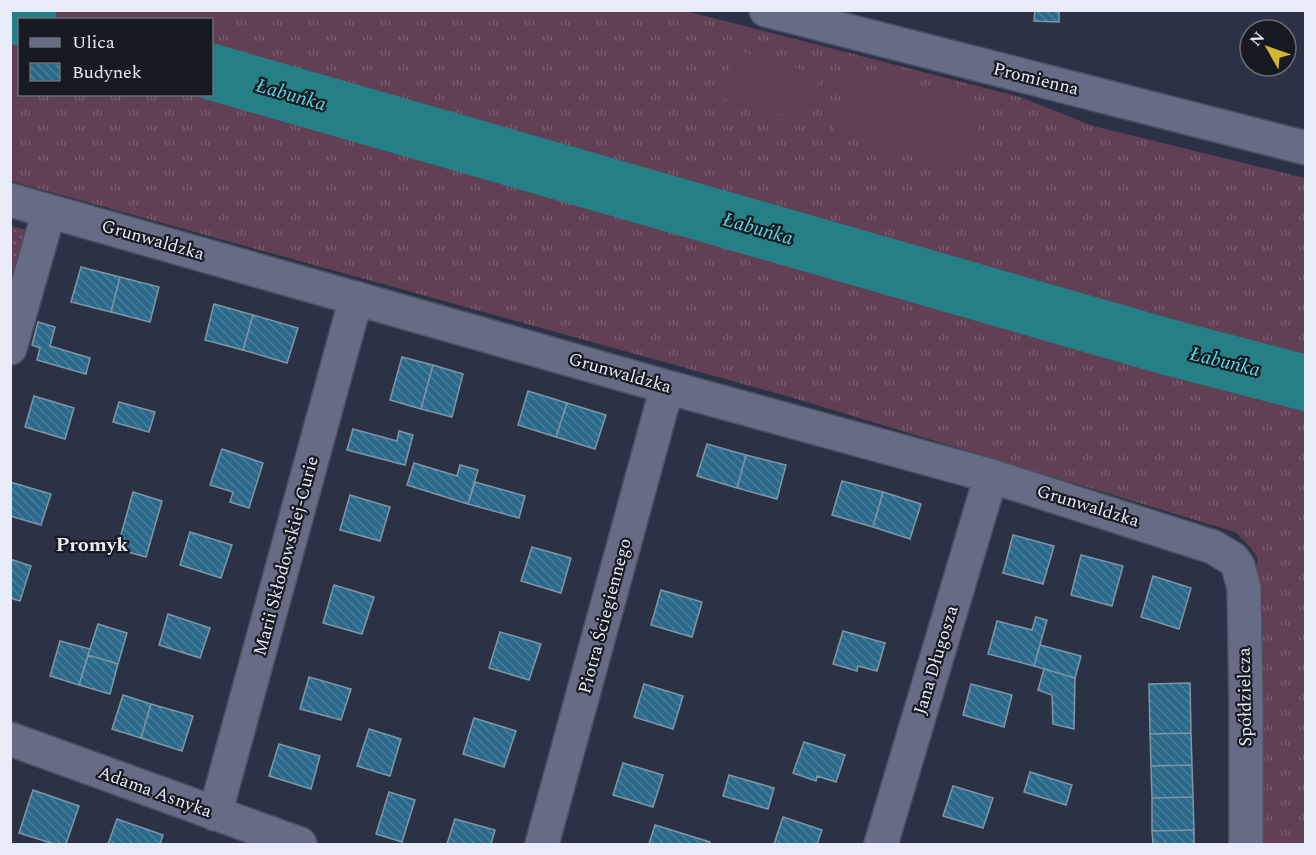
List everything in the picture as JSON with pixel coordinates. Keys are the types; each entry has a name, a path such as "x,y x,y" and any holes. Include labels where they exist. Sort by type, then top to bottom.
{"street":[{"name":"Promienna","path":"766,10 850,21 1305,148"},
{"name":"Grunwaldzka","path":"10,200 667,387 991,476 1198,541 1227,555"},
{"path":"10,348 49,211"},
{"name":"Marii Skłodowskiej-Curie","path":"215,814 356,298"},
{"name":"Piotra Ściegiennego","path":"542,844 667,387"},
{"name":"Jana Długosza","path":"881,844 991,476"},
{"name":"Spółdzielcza","path":"1227,555 1238,566 1244,588 1246,844"},
{"name":"Adama Asnyka","path":"10,739 300,844"}],"green space":[{"path":"10,11 686,11 1020,97 1093,126 1305,178 1305,844 1261,844 1257,557 1235,532 790,397 11,181"},
{"path":"736,50 820,75 806,122 722,98"},
{"path":"851,68 985,106 967,170 833,132"},
{"path":"11,226 27,230 11,289"}],"building":[{"path":"1035,10 1059,10 1059,22 1034,21"},
{"path":"81,267 120,277 111,312 71,302"},
{"path":"120,277 159,287 150,322 111,312"},
{"path":"214,304 253,315 243,350 205,340"},
{"path":"253,315 298,328 287,363 243,350"},
{"path":"38,322 55,327 50,346 90,358 86,374 37,360 40,348 32,345"},
{"path":"402,357 433,365 421,409 390,400"},
{"path":"433,365 463,374 452,417 421,409"},
{"path":"528,391 567,403 556,437 518,425"},
{"path":"34,396 74,408 65,439 25,427"},
{"path":"119,402 155,412 149,432 113,422"},
{"path":"567,403 606,415 595,449 556,437"},
{"path":"353,429 397,441 399,431 413,435 405,465 347,450"},
{"path":"707,444 746,455 737,488 697,476"},
{"path":"222,449 263,463 249,508 230,502 233,492 210,485"},
{"path":"746,455 786,465 777,499 737,488"},
{"path":"414,463 457,476 460,465 478,470 468,504 407,485"},
{"path":"842,481 883,492 873,527 832,515"},
{"path":"10,482 51,494 41,525 10,516"},
{"path":"475,482 525,496 519,518 468,504"},
{"path":"133,492 162,501 146,557 117,549"},
{"path":"883,492 921,504 910,539 873,527"},
{"path":"350,495 390,507 380,541 340,530"},
{"path":"190,532 232,545 221,578 180,565"},
{"path":"1013,535 1054,546 1043,584 1003,573"},
{"path":"532,547 571,558 561,593 521,581"},
{"path":"1081,555 1123,566 1112,606 1071,595"},
{"path":"10,559 31,566 20,601 10,598"},
{"path":"1153,576 1191,588 1179,629 1141,617"},
{"path":"334,585 374,597 362,634 323,623"},
{"path":"661,590 702,602 692,637 651,625"},
{"path":"168,614 210,628 200,658 159,645"},
{"path":"1036,617 1047,620 1034,666 988,654 997,621 1032,630"},
{"path":"98,624 127,633 118,664 88,655"},
{"path":"843,631 885,643 877,671 858,666 857,671 833,664"},
{"path":"500,632 541,644 529,680 489,668"},
{"path":"60,641 90,649 79,685 50,676"},
{"path":"1040,645 1081,656 1075,678 1034,666"},
{"path":"88,655 118,664 110,694 79,685"},
{"path":"1044,669 1075,678 1074,729 1053,724 1052,695 1038,690"},
{"path":"309,677 351,689 341,720 300,709"},
{"path":"1190,683 1191,733 1150,734 1149,684"},
{"path":"644,684 683,696 673,729 634,717"},
{"path":"971,684 1012,695 1004,727 963,715"},
{"path":"123,695 151,704 141,738 112,729"},
{"path":"151,704 193,716 182,751 141,738"},
{"path":"474,718 516,731 504,767 463,754"},
{"path":"369,729 401,739 390,776 357,766"},
{"path":"1191,733 1192,765 1151,766 1150,734"},
{"path":"804,742 845,755 836,782 817,776 816,781 793,773"},
{"path":"279,744 320,756 311,789 269,776"},
{"path":"623,763 663,775 653,807 613,795"},
{"path":"1192,765 1193,797 1152,798 1151,766"},
{"path":"1030,772 1072,785 1066,805 1024,792"},
{"path":"729,775 774,788 768,809 723,796"},
{"path":"953,786 993,798 983,828 943,816"},
{"path":"33,790 79,806 66,844 54,844 19,833"},
{"path":"389,792 415,800 402,842 376,834"},
{"path":"1193,797 1194,830 1152,831 1152,798"},
{"path":"783,817 822,830 817,844 774,844"},
{"path":"117,819 163,835 160,844 108,844"},
{"path":"455,819 495,830 491,844 447,844"},
{"path":"655,825 710,842 709,844 649,844"},
{"path":"1194,830 1194,844 1153,844 1152,831"}],"waterway":[{"name":"Łabuńka","path":"10,14 23,18"},
{"name":"Łabuńka","path":"213,72 1175,349 1306,383"}],"district":[{"name":"Promyk","path":"92,545"}]}
